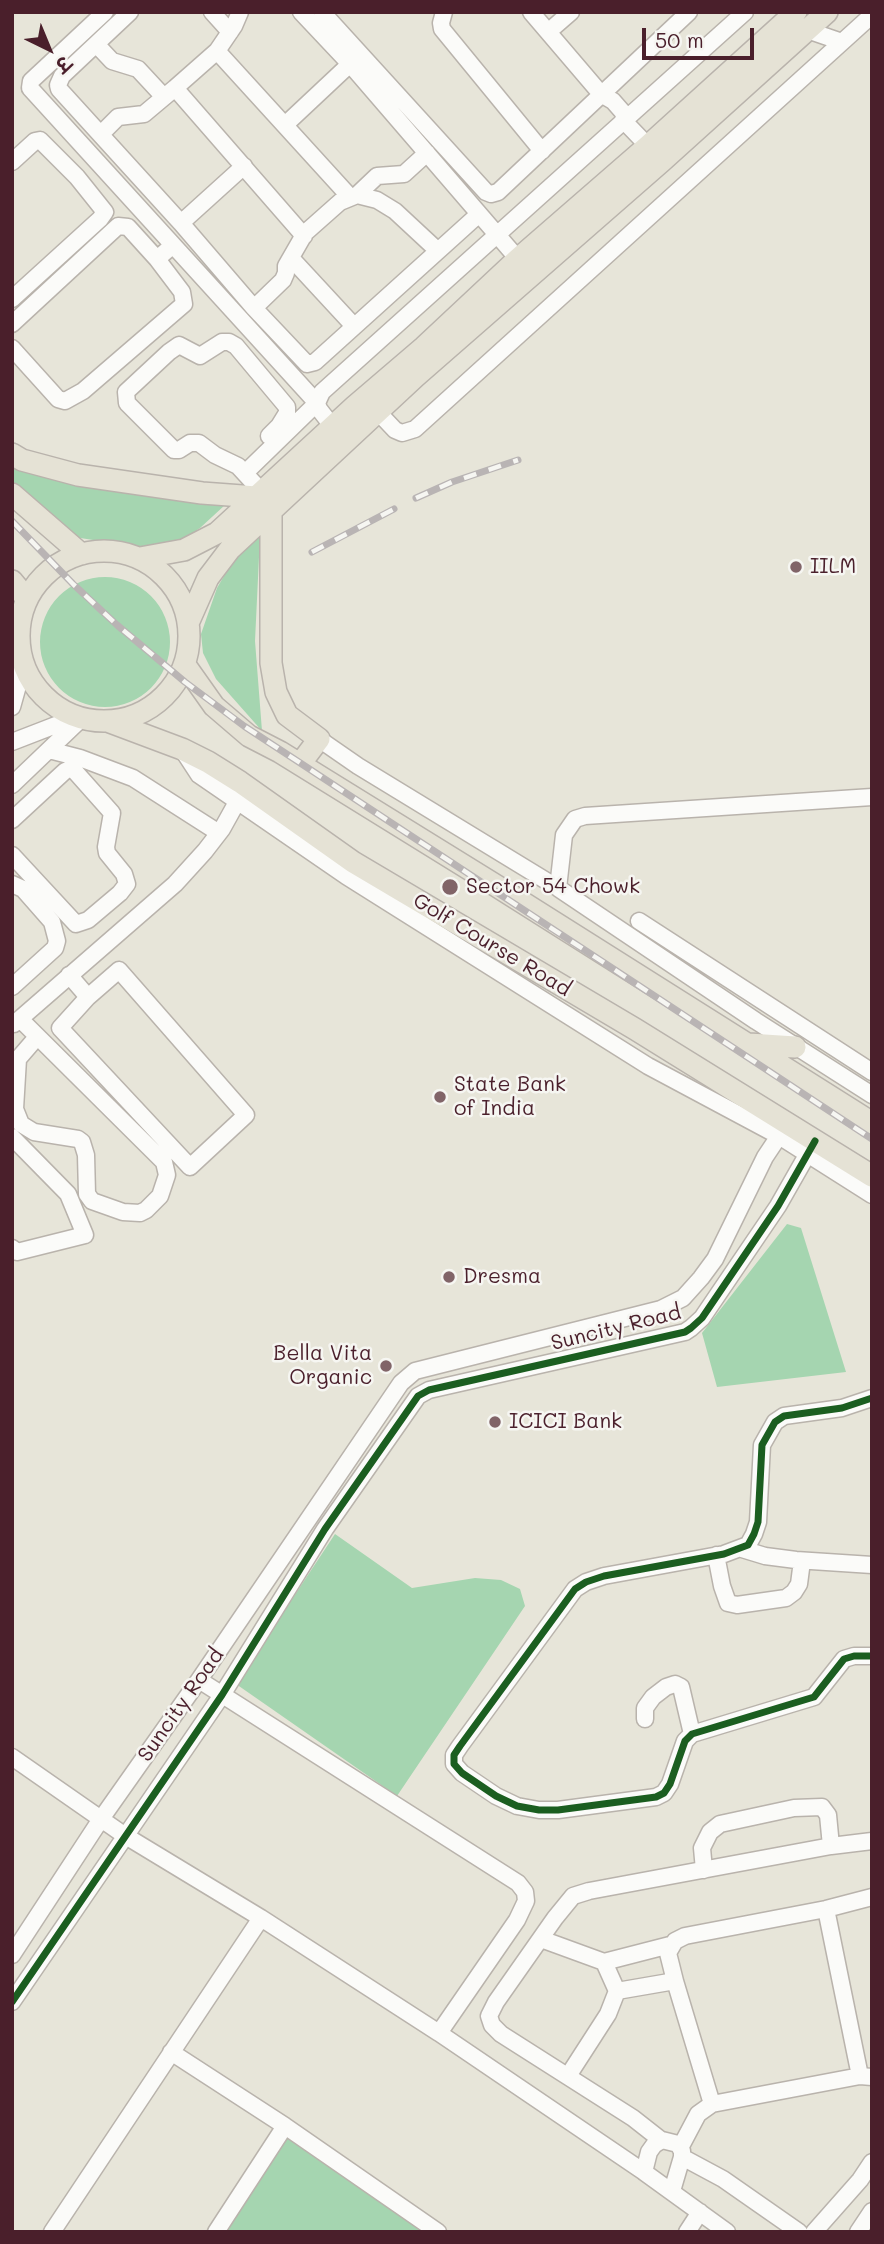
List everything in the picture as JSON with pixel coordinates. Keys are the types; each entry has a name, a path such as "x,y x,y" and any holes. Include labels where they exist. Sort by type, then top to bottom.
{"main road":[{"path":"189,621 208,578 263,500 333,427 518,259 648,146 801,21 827,12"},
{"path":"140,558 184,550 217,533 377,411 662,161 801,21"},
{"path":"12,454 22,460 78,475 202,494 263,500"},
{"path":"12,494 81,554"},
{"path":"263,500 271,663 275,692 287,715 319,739 300,764"},
{"path":"111,550 140,558 158,569 173,583 183,601 189,621 190,643 185,665 174,687 156,705 134,717 110,722 78,719 52,705 38,691 20,654 19,626 27,599 50,571 81,554 111,550"},
{"path":"12,581 27,599"},
{"path":"185,665 214,706 249,736 300,764 872,1123"},
{"name":"Golf Course Road","path":"110,722 182,749 240,782 353,862 635,1030 811,1147 872,1176"},
{"path":"747,1044 795,1046"}],"street":[{"path":"105,12 29,84 33,92 172,246 262,340 317,402 333,427"},
{"path":"130,12 61,76 58,85 61,93 307,364 314,362 479,214"},
{"path":"212,12 230,32"},
{"path":"100,134 117,117 144,114 170,93 217,51 240,12"},
{"path":"301,12 350,64 518,259"},
{"path":"322,12 489,194 498,192 689,12"},
{"path":"444,12 440,23 446,35 542,151"},
{"path":"531,12 601,94 613,101 623,120 648,146"},
{"path":"548,32 571,12"},
{"path":"241,469 317,402 322,392 496,234 745,12"},
{"path":"377,411 395,430 402,433 415,429 872,15"},
{"path":"801,21 842,42"},
{"path":"96,44 112,61 138,69 170,93 244,166 304,236"},
{"path":"217,51 354,196 377,201 395,211 437,250"},
{"path":"286,124 350,64"},
{"path":"12,162 35,141 40,140 77,177 105,212 12,299"},
{"path":"254,308 283,280 291,258 304,236 340,202 354,196 377,176 404,174 427,153"},
{"path":"77,177 96,160"},
{"path":"181,223 244,166"},
{"path":"12,324 118,226 128,227 157,259 182,292 184,304 83,391 65,401 58,399 12,348"},
{"path":"157,259 172,246"},
{"path":"291,258 353,326"},
{"path":"241,469 279,426 287,413 287,407 236,346 222,342 200,356 179,345 126,393 127,403 174,450 190,443 199,443 241,469 263,500"},
{"path":"12,707 19,682 20,654"},
{"path":"12,742 78,719"},
{"path":"12,785 78,719"},
{"path":"319,739 358,766 558,888 872,1095"},
{"path":"182,749 199,775 346,876 648,1066 783,1130"},
{"path":"48,750 80,758 133,778 219,833"},
{"path":"12,820 65,771 72,768 112,813 107,853 124,874 127,884 88,920 76,924 12,855"},
{"path":"558,888 564,835 570,823 585,816 872,797"},
{"path":"37,1037 18,1059 15,1109 21,1124 34,1132 78,1139 82,1142 86,1155 87,1194 92,1200 123,1212 140,1213 146,1210 160,1196 167,1175 164,1162 37,1037 16,1023 175,884 219,833 237,802"},
{"path":"12,884 23,889 52,922 57,942 55,948 12,987"},
{"path":"639,921 872,1072"},
{"path":"119,970 246,1115 190,1167 60,1028 88,997 119,970"},
{"path":"69,975 88,997"},
{"name":"Suncity Road","path":"12,1955 101,1819 401,1383 415,1371 661,1309 683,1297 697,1284 715,1259 765,1157 783,1130"},
{"path":"12,1137 68,1194 85,1235 18,1252 12,1248"},
{"path":"811,1147 872,1195"},
{"name":"Suncity Road","path":"222,1695 325,1529 415,1400 429,1390 685,1332 702,1318 771,1217 811,1147"},
{"path":"872,1398 842,1408 784,1416 775,1422 762,1445 758,1522 748,1545 742,1549 604,1576 586,1581 575,1589 460,1746 454,1755 454,1764 462,1773 496,1796 517,1806 539,1810 647,1798 664,1793 670,1784 685,1741 692,1734 814,1697 844,1659 872,1656"},
{"path":"742,1549 765,1556 802,1561 872,1565"},
{"path":"716,1555 728,1603 737,1605 786,1598 799,1584 802,1561"},
{"path":"199,1680 518,1883 525,1892 526,1900 517,1920 439,2033"},
{"path":"645,1718 645,1708 653,1698 666,1686 676,1684 681,1687 692,1734"},
{"path":"12,2002 222,1695"},
{"path":"12,1757 124,1835 261,1918 439,2033 672,2191 727,2232"},
{"path":"704,1870 702,1848 710,1832 720,1824 794,1808 822,1807 828,1815 831,1846"},
{"path":"662,2140 633,2118 501,2034 492,2025 489,2016 496,2002 573,1896 831,1846 872,1841"},
{"path":"541,1939 604,1962 670,1945 685,1936 826,1909 872,1897"},
{"path":"672,2191 681,2152 698,2114 712,2104 866,2076 826,1909"},
{"path":"52,2232 261,1918"},
{"path":"670,1945 668,1953 675,1981 712,2104"},
{"path":"568,2076 608,2014 617,1991 604,1962"},
{"path":"617,1991 675,1981"},
{"path":"171,2052 285,2126 438,2232"},
{"path":"216,2232 285,2126"},
{"path":"644,2172 649,2152 654,2145 662,2140 670,2140 681,2152 799,2232"},
{"path":"814,2232 860,2180 872,2162"},
{"path":"858,2232 872,2211"},
{"path":"687,2232 699,2212"}],"green space":[{"path":"12,466 106,490 225,505 200,528 173,546 144,548 74,537 12,487"},
{"path":"260,536 255,641 262,731 216,679 203,653 201,634 217,588 235,557"},
{"path":"105,577 130,582 151,596 165,617 170,642 165,667 151,688 130,702 105,707 80,702 59,688 45,667 40,642 45,617 59,596 80,582"},
{"path":"787,1224 801,1228 846,1372 717,1387 702,1333"},
{"path":"335,1534 412,1588 475,1578 501,1580 520,1589 525,1606 397,1796 236,1684"},
{"path":"287,2136 426,2232 226,2231"}],"railway":[{"path":"416,498 452,482 518,460"},
{"path":"312,552 394,509"},
{"path":"12,521 117,625 185,682 244,726 872,1139"}],"cycle path":[{"path":"12,2002 222,1695 325,1529 418,1396 429,1390 685,1332 702,1318 778,1206 815,1141"},
{"path":"872,1398 842,1408 784,1416 775,1422 762,1445 758,1522 748,1545 724,1554 604,1576 575,1589 460,1746 454,1755 454,1764 462,1773 496,1796 517,1806 539,1810 656,1797 664,1793 670,1784 685,1741 692,1734 814,1697 844,1659 872,1656"}],"place":[{"name":"IILM","path":"796,567"},
{"name":"Sector 54 Chowk","path":"450,887"},
{"name":"State Bank of India","path":"440,1097"},
{"name":"Dresma","path":"449,1277"},
{"name":"Bella Vita Organic","path":"386,1366"},
{"name":"ICICI Bank","path":"495,1422"}]}
